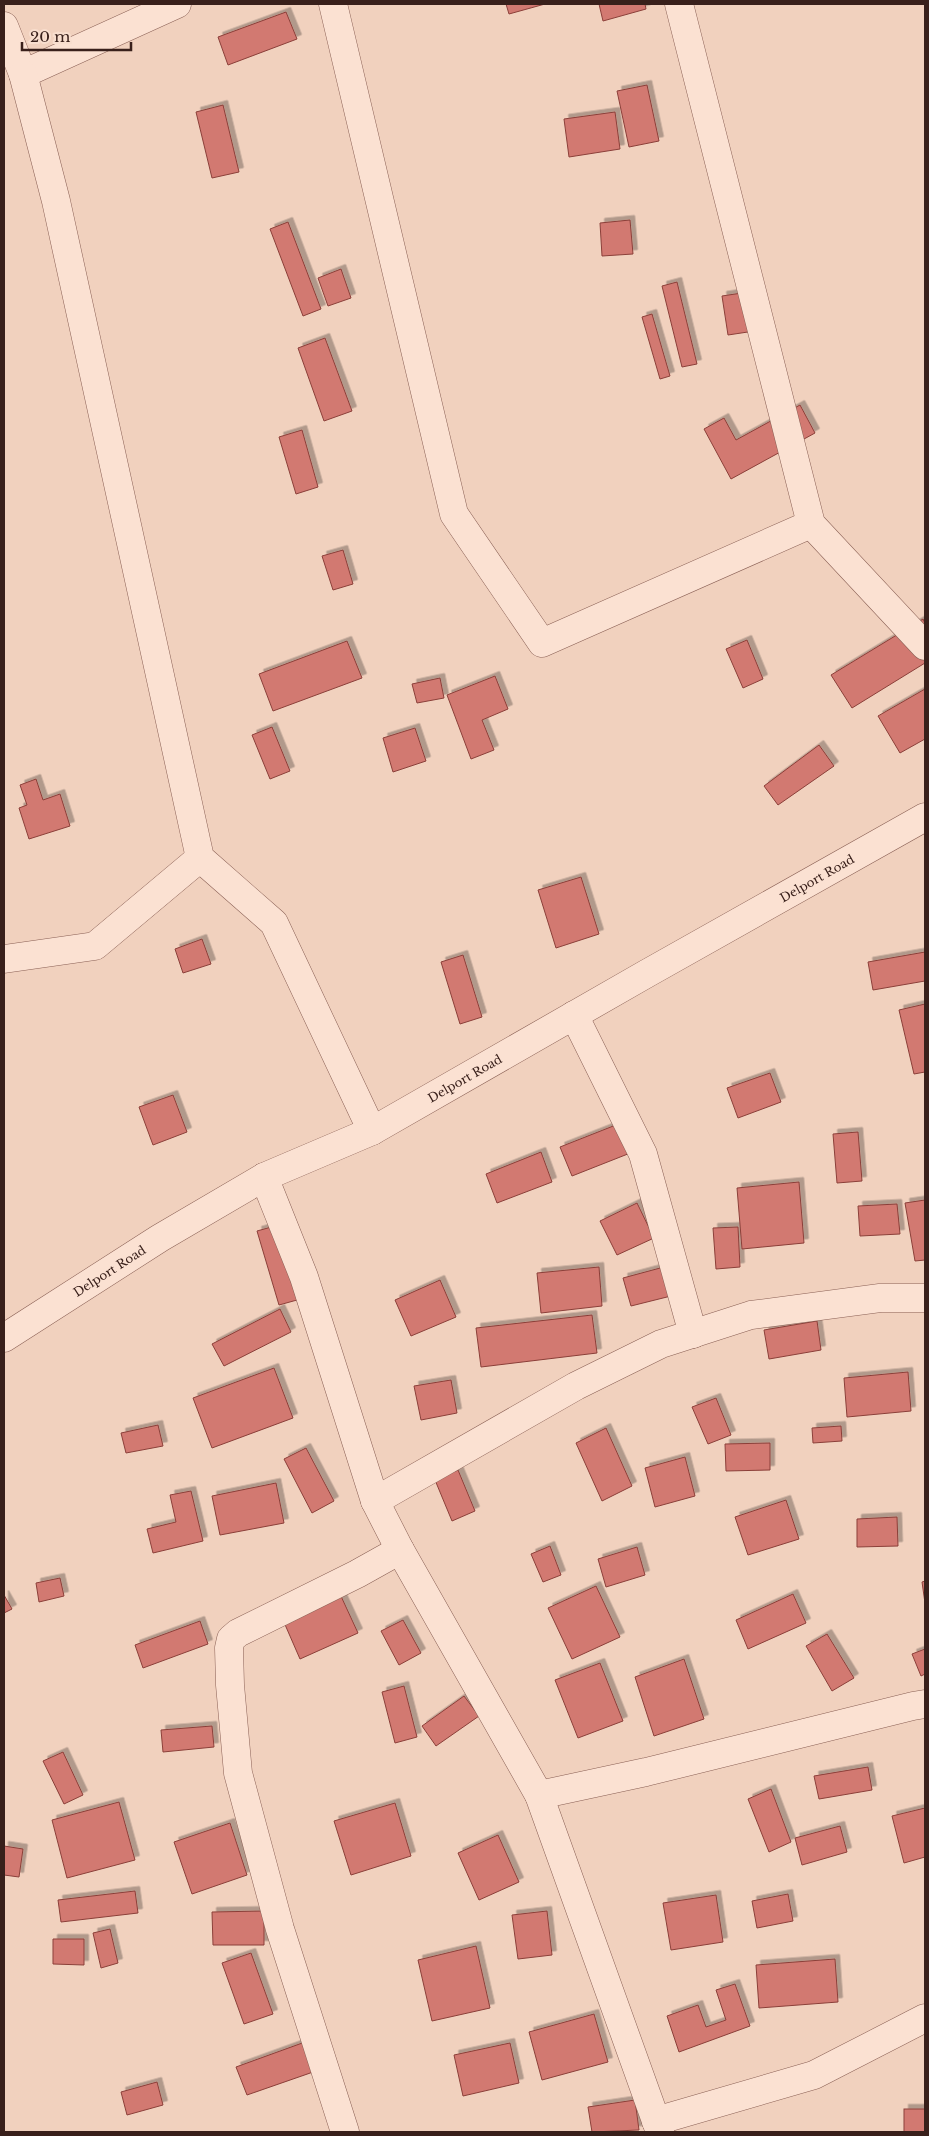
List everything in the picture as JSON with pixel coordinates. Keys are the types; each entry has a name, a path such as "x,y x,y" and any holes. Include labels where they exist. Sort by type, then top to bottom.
{"street":[{"path":"22,74 177,4"},
{"path":"333,4 454,514 542,643 811,524"},
{"path":"679,4 811,524 925,646"},
{"path":"4,26 22,74 56,202 200,858 274,923 372,1131"},
{"name":"Delport Road","path":"4,1338 160,1238 264,1177 372,1131 925,817"},
{"path":"4,959 95,946 200,858"},
{"path":"574,1015 643,1154 693,1334"},
{"path":"264,1177 304,1277 375,1501 400,1550 539,1795 658,2127 814,2075 925,2018"},
{"path":"375,1501 576,1386 661,1344 751,1315 880,1298 925,1298"},
{"path":"345,2132 280,1929 238,1773 230,1685 229,1648 231,1639 238,1633 357,1574 400,1550"},
{"path":"539,1795 646,1772 925,1704"}],"building":[{"path":"506,4 545,4 509,14"},
{"path":"599,4 645,4 646,9 603,21"},
{"path":"286,12 297,39 228,65 218,37"},
{"path":"647,85 659,141 629,147 617,91"},
{"path":"223,105 239,172 212,178 196,112"},
{"path":"615,112 620,149 569,157 564,119"},
{"path":"630,220 633,254 602,256 600,223"},
{"path":"288,222 321,309 303,316 270,229"},
{"path":"341,269 351,298 328,306 318,278"},
{"path":"677,282 697,364 682,367 662,286"},
{"path":"755,291 761,330 728,335 722,296"},
{"path":"652,314 670,376 660,379 642,317"},
{"path":"325,338 352,411 324,421 298,348"},
{"path":"800,405 815,433 731,479 704,429 724,418 736,440"},
{"path":"302,430 318,487 296,494 279,437"},
{"path":"343,550 353,584 333,590 322,556"},
{"path":"923,619 925,623 925,663 852,708 831,675"},
{"path":"747,640 763,679 743,688 726,649"},
{"path":"347,641 362,678 273,711 259,674"},
{"path":"495,676 508,709 482,720 494,750 471,759 447,695"},
{"path":"440,678 444,698 417,703 412,684"},
{"path":"925,689 925,739 900,753 878,716"},
{"path":"272,727 290,771 270,779 252,735"},
{"path":"415,728 426,761 393,772 383,738"},
{"path":"819,745 834,766 778,805 764,786"},
{"path":"36,779 43,800 60,794 70,826 29,839 19,808 27,805 20,785"},
{"path":"581,877 599,934 556,948 538,890"},
{"path":"202,939 211,964 183,973 175,949"},
{"path":"925,952 925,981 873,990 868,962"},
{"path":"463,955 482,1017 460,1024 441,962"},
{"path":"925,1004 925,1072 914,1074 899,1010"},
{"path":"770,1073 781,1102 738,1118 727,1088"},
{"path":"173,1095 187,1132 153,1145 139,1107"},
{"path":"631,1119 643,1148 572,1176 560,1147"},
{"path":"858,1132 862,1181 837,1183 833,1134"},
{"path":"541,1152 552,1182 497,1203 486,1174"},
{"path":"799,1182 804,1243 742,1249 737,1188"},
{"path":"925,1200 925,1260 915,1261 905,1203"},
{"path":"637,1203 654,1238 617,1255 600,1221"},
{"path":"897,1204 900,1234 860,1236 858,1206"},
{"path":"275,1226 297,1300 279,1305 257,1231"},
{"path":"738,1227 740,1267 716,1269 713,1228"},
{"path":"675,1264 683,1293 631,1306 623,1278"},
{"path":"599,1267 602,1306 541,1313 537,1273"},
{"path":"440,1280 456,1317 411,1336 395,1300"},
{"path":"280,1309 291,1332 224,1366 212,1344"},
{"path":"592,1315 597,1353 481,1367 476,1328"},
{"path":"817,1321 821,1350 769,1359 764,1330"},
{"path":"274,1368 293,1418 212,1448 193,1398"},
{"path":"908,1372 911,1411 847,1417 844,1378"},
{"path":"451,1380 457,1413 421,1420 414,1386"},
{"path":"716,1398 731,1435 708,1444 692,1407"},
{"path":"158,1425 163,1446 126,1453 121,1433"},
{"path":"841,1426 842,1441 813,1443 812,1428"},
{"path":"606,1428 632,1486 602,1501 576,1443"},
{"path":"770,1443 770,1470 726,1471 725,1444"},
{"path":"306,1448 334,1501 312,1513 284,1459"},
{"path":"685,1457 695,1496 655,1507 645,1468"},
{"path":"458,1470 475,1511 452,1521 435,1480"},
{"path":"276,1483 284,1523 220,1535 212,1496"},
{"path":"191,1491 203,1541 153,1553 147,1529 176,1522 170,1495"},
{"path":"786,1500 799,1539 748,1555 735,1517"},
{"path":"897,1517 898,1546 857,1547 857,1519"},
{"path":"550,1546 561,1575 543,1582 531,1554"},
{"path":"637,1547 645,1575 606,1587 598,1559"},
{"path":"60,1578 64,1596 39,1602 36,1583"},
{"path":"925,1581 925,1603 922,1582"},
{"path":"596,1586 620,1637 572,1659 548,1608"},
{"path":"340,1594 358,1633 300,1659 283,1620"},
{"path":"793,1594 806,1623 748,1649 736,1620"},
{"path":"4,1595 12,1609 4,1613"},
{"path":"403,1620 421,1653 399,1665 381,1631"},
{"path":"200,1621 208,1644 143,1668 135,1645"},
{"path":"827,1634 854,1678 832,1691 806,1646"},
{"path":"925,1649 925,1674 921,1676 912,1654"},
{"path":"684,1659 704,1719 654,1736 635,1677"},
{"path":"600,1663 623,1721 578,1738 555,1680"},
{"path":"404,1686 417,1737 395,1743 382,1692"},
{"path":"464,1696 479,1716 436,1746 422,1726"},
{"path":"212,1726 214,1747 163,1752 161,1730"},
{"path":"63,1752 83,1795 64,1804 43,1761"},
{"path":"868,1767 872,1790 819,1799 814,1776"},
{"path":"771,1789 791,1842 769,1852 748,1799"},
{"path":"119,1802 135,1860 67,1878 52,1820"},
{"path":"395,1803 411,1856 351,1875 334,1821"},
{"path":"925,1808 925,1857 904,1863 892,1816"},
{"path":"230,1823 247,1875 192,1894 174,1842"},
{"path":"840,1826 847,1852 802,1865 795,1838"},
{"path":"498,1835 519,1882 479,1900 458,1853"},
{"path":"4,1846 23,1849 19,1877 4,1875"},
{"path":"135,1891 138,1913 61,1922 58,1900"},
{"path":"788,1894 793,1921 757,1928 752,1901"},
{"path":"716,1895 723,1942 671,1950 663,1903"},
{"path":"264,1911 264,1945 213,1945 212,1912"},
{"path":"547,1911 552,1955 518,1959 512,1915"},
{"path":"110,1929 118,1963 101,1968 93,1933"},
{"path":"53,1939 84,1939 84,1965 53,1964"},
{"path":"476,1946 490,2008 432,2021 418,1960"},
{"path":"251,1953 273,2014 244,2024 222,1963"},
{"path":"835,1959 838,2002 759,2008 756,1965"},
{"path":"735,1984 750,2026 679,2052 667,2016 698,2005 706,2027 726,2020 716,1990"},
{"path":"594,2014 608,2062 542,2080 529,2032"},
{"path":"305,2042 316,2071 247,2095 236,2067"},
{"path":"510,2043 519,2083 463,2096 454,2055"},
{"path":"157,2082 163,2105 127,2115 121,2092"},
{"path":"635,2100 639,2130 592,2132 588,2107"},
{"path":"904,2109 925,2109 925,2132 904,2132"}]}
